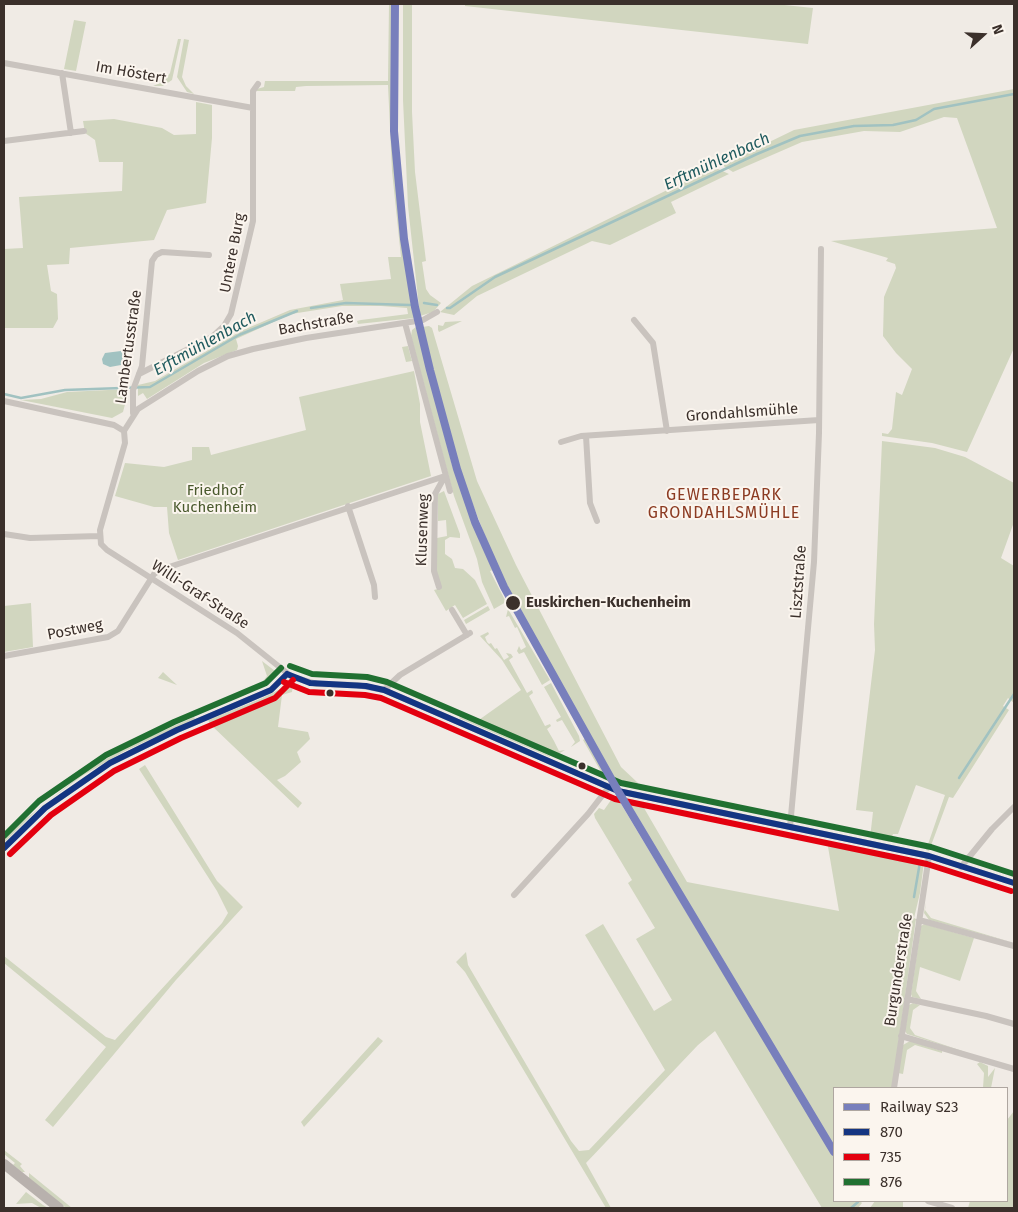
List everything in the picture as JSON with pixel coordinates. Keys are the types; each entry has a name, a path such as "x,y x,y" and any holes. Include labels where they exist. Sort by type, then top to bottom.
{"main road":[{"path":"4,1164 59,1208"}],"street":[{"name":"Im Höstert","path":"4,63 253,108"},
{"path":"62,73 71,133"},
{"name":"Untere Burg","path":"139,374 212,337 224,326 231,314 238,294 253,221 253,91 258,84"},
{"path":"4,141 84,132"},
{"name":"Lisztstraße","path":"790,827 811,607 819,420 821,249"},
{"name":"Untere Burg","path":"156,255 162,252 209,255"},
{"name":"Lambertusstraße","path":"99,536 125,443 124,430 130,424 133,413 134,388 139,374 152,261 156,255"},
{"name":"Bachstraße","path":"150,401 208,366 239,352 327,334 423,320 437,312"},
{"name":"Grondahlsmühle","path":"634,320 653,343 667,430"},
{"name":"Klusenweg","path":"405,323 444,476 450,491"},
{"path":"4,400 114,425 124,430"},
{"name":"Lambertusstraße","path":"133,413 150,401"},
{"name":"Grondahlsmühle","path":"562,442 586,436 819,420"},
{"path":"586,436 590,502 597,521"},
{"name":"Klusenweg","path":"151,578 156,572 166,567 444,476"},
{"name":"Klusenweg","path":"439,588 434,571 435,494 444,476"},
{"path":"348,506 374,584 375,597"},
{"path":"4,534 30,538 99,536"},
{"name":"Willi-Graf-Straße","path":"99,536 101,544 107,550 237,632 287,674 310,683 366,686 384,690 608,788 929,856 1014,883"},
{"name":"Postweg","path":"4,656 111,636 118,631 151,578"},
{"path":"384,690 400,675 468,634 452,610"},
{"path":"4,848 46,808 110,763 177,730 271,690 287,674"},
{"path":"514,895 588,814 608,788"},
{"path":"961,867 992,829 1014,807"},
{"name":"Burgunderstraße","path":"894,1087 929,856"},
{"path":"919,920 1014,946"},
{"path":"907,999 1014,1024"},
{"path":"901,1036 1014,1069"},
{"path":"931,1202 952,1208"}],"green space":[{"path":"389,4 392,4 391,87 394,169 414,318 358,324 357,321 361,320 408,314 407,308 381,306 342,306 291,314 236,339 237,350 204,363 147,399 143,393 138,396 138,385 155,381 241,331 290,310 343,300 340,284 391,279 388,257 401,257 392,171 388,85 306,86 296,87 295,91 257,91 257,89 264,87 265,81 388,81"},
{"path":"403,4 412,4 412,112 415,172 426,261 422,262 426,289 430,295 441,303 433,312 420,316 408,206 403,100"},
{"path":"465,4 775,4 813,8 808,44 465,6"},
{"path":"74,20 86,22 76,71 64,69"},
{"path":"178,39 181,39 172,80 163,86 153,86 163,82 170,73"},
{"path":"184,39 189,40 182,77 186,86 194,94 187,92 177,77"},
{"path":"1014,89 1014,348 967,452 932,443 882,436 882,433 888,434 892,429 896,392 902,395 912,369 883,336 884,297 896,268 895,264 886,261 888,258 831,241 997,228 957,118 944,117 900,132 864,131 802,142 733,172 722,165 794,130"},
{"path":"196,102 212,105 212,138 206,203 167,210 154,240 70,248 69,264 47,265 51,291 57,294 58,319 53,328 4,328 4,249 23,248 19,197 122,191 123,162 99,162 95,140 85,133 83,121 114,119 162,128 174,135 196,134"},
{"path":"714,167 729,174 671,202 676,213 610,245 592,241 477,296 454,315 440,312 472,286"},
{"path":"462,321 439,332 438,330 438,325 443,326 445,322"},
{"path":"429,326 432,328 477,481 516,565 621,767 638,783 636,789 617,784 501,577 461,474 422,327"},
{"path":"416,327 452,465 479,540 493,570 490,571 506,602 494,609 482,582 477,559 454,496 411,336 412,330"},
{"path":"408,346 412,361 406,362 402,347"},
{"name":"Friedhof Kuchenheim","path":"414,371 420,404 420,422 431,476 178,560 169,533 167,507 154,507 115,496 125,463 164,467 192,460 192,447 209,447 211,455 306,430 299,397"},
{"path":"129,389 123,412 112,418 21,400 41,399 67,392"},
{"path":"882,441 935,448 965,457 1014,483 1014,522 1001,558 1014,566 1014,703 1008,698 1003,706 1009,710 953,798 949,797 929,851 926,850 945,795 916,785 898,834 893,834 890,842 870,838 873,812 856,810 875,650 874,624"},
{"path":"444,491 460,534 460,538 450,537 445,540 445,554 452,559 455,568 463,569 475,580 487,604 463,618 455,605 446,611 434,590 441,588 437,574 437,538 447,536 446,520 438,521 438,494"},
{"path":"31,603 33,647 4,652 4,606"},
{"path":"488,606 490,610 466,624 464,620"},
{"path":"508,609 550,680 542,685 524,652 519,654 517,651 519,646 521,650 526,647 517,627 515,628 509,616 506,617"},
{"path":"488,632 489,634 485,637 487,642 491,643 495,649 497,648 504,660 509,657 506,653 511,654 513,657 509,660 527,693 532,690 533,693 529,696 545,726 550,724 551,726 547,729 559,751 565,750 556,757 476,722 521,690 502,660 480,636"},
{"path":"262,661 275,671 268,683 257,689 267,676"},
{"path":"163,672 177,685 158,678"},
{"path":"293,683 292,692 282,695 278,727 308,732 310,739 297,752 301,762 285,776 277,780 302,803 298,808 208,720"},
{"path":"551,683 579,736 580,741 571,747 575,742 562,720 557,722 556,720 561,717 544,687"},
{"path":"194,717 195,719 125,751 82,776 48,801 90,768 131,745"},
{"path":"459,718 550,756 550,757"},
{"path":"586,738 610,782 603,779 604,777 583,740"},
{"path":"145,765 217,881 243,907 176,980 53,1127 45,1120 106,1047 4,963 4,956 106,1037 115,1040 222,923 228,913 217,891 139,769"},
{"path":"618,799 833,1155 833,1202 861,1202 858,1208 822,1208 715,1031 698,1045 586,1163 611,1208 606,1208 465,972 456,962 466,952 468,965 571,1141 579,1151 589,1150 665,1070 585,935 603,924 654,1011 672,1000 636,939 655,928 628,883 632,880 595,818 594,814 599,808 604,810 611,800"},
{"path":"627,801 645,804 644,808 687,882 839,911 827,841 924,862 920,893 914,918 916,919 892,1087 833,1087 833,1145"},
{"path":"38,809 4,843 4,839"},
{"path":"926,902 925,910 931,918 1014,943 929,920 924,913"},
{"path":"924,924 974,938 960,981 920,967 916,991 921,999 912,997 911,994 921,926"},
{"path":"913,1003 920,1005 913,1010 910,1028 915,1035 980,1057 907,1034 905,1031 909,1005"},
{"path":"378,1037 383,1041 304,1127 301,1122"},
{"path":"910,1041 942,1051 942,1053 915,1045 907,1050 903,1074 898,1073 903,1045"},
{"path":"980,1062 988,1066 988,1077 995,1068 991,1087 983,1087 984,1073 977,1064"},
{"path":"1014,1111 1014,1208 968,1208 970,1202 1008,1202 1008,1119"},
{"path":"4,1150 22,1164 20,1166 25,1172 22,1172 13,1165 15,1163 4,1154"},
{"path":"29,1173 72,1208 66,1208 29,1178"},
{"path":"26,1192 48,1208 41,1208 32,1203 16,1204"},
{"path":"874,1202 903,1202 903,1208 870,1208"}],"water":[{"path":"121,351 126,357 121,365 110,367 103,364 102,359 105,353"}],"waterway":[{"name":"Erftmühlenbach","path":"447,308 450,308 495,277 757,154 800,136 854,126 893,125 916,120 934,109 1014,94"},
{"name":"Erftmühlenbach","path":"311,308 346,303 410,305"},
{"name":"Erftmühlenbach","path":"424,303 437,305"},
{"name":"Erftmühlenbach","path":"4,394 21,398 65,390 150,387 239,335 297,311"},
{"path":"959,778 1014,694"},
{"path":"914,897 920,862"},
{"path":"851,1208 858,1202"}],"rail line":[{"name":"S23","path":"395,4 394,131 404,239 415,307 430,370 457,469 475,522 504,587 618,791 833,1150"}],"transit line":[{"name":"876","path":"290,666 312,674 367,677 387,682 621,783 931,847 1014,874"},
{"name":"876","path":"4,836 39,801 106,755 174,722 266,683 281,668"},
{"name":"870","path":"287,674 310,683 366,686 384,690 618,791 929,856 1014,883"},
{"name":"870","path":"4,848 45,808 110,763 177,730 271,690 287,674"},
{"name":"735","path":"10,854 51,815 114,771 181,738 275,698 293,680"},
{"name":"735","path":"284,682 309,692 365,695 381,698 615,799 927,864 1011,891"}],"place":[{"name":"Euskirchen-Kuchenheim","path":"513,603"}],"district":[{"name":"GEWERBEPARK GRONDAHLSMÜHLE","path":"724,505"}]}
